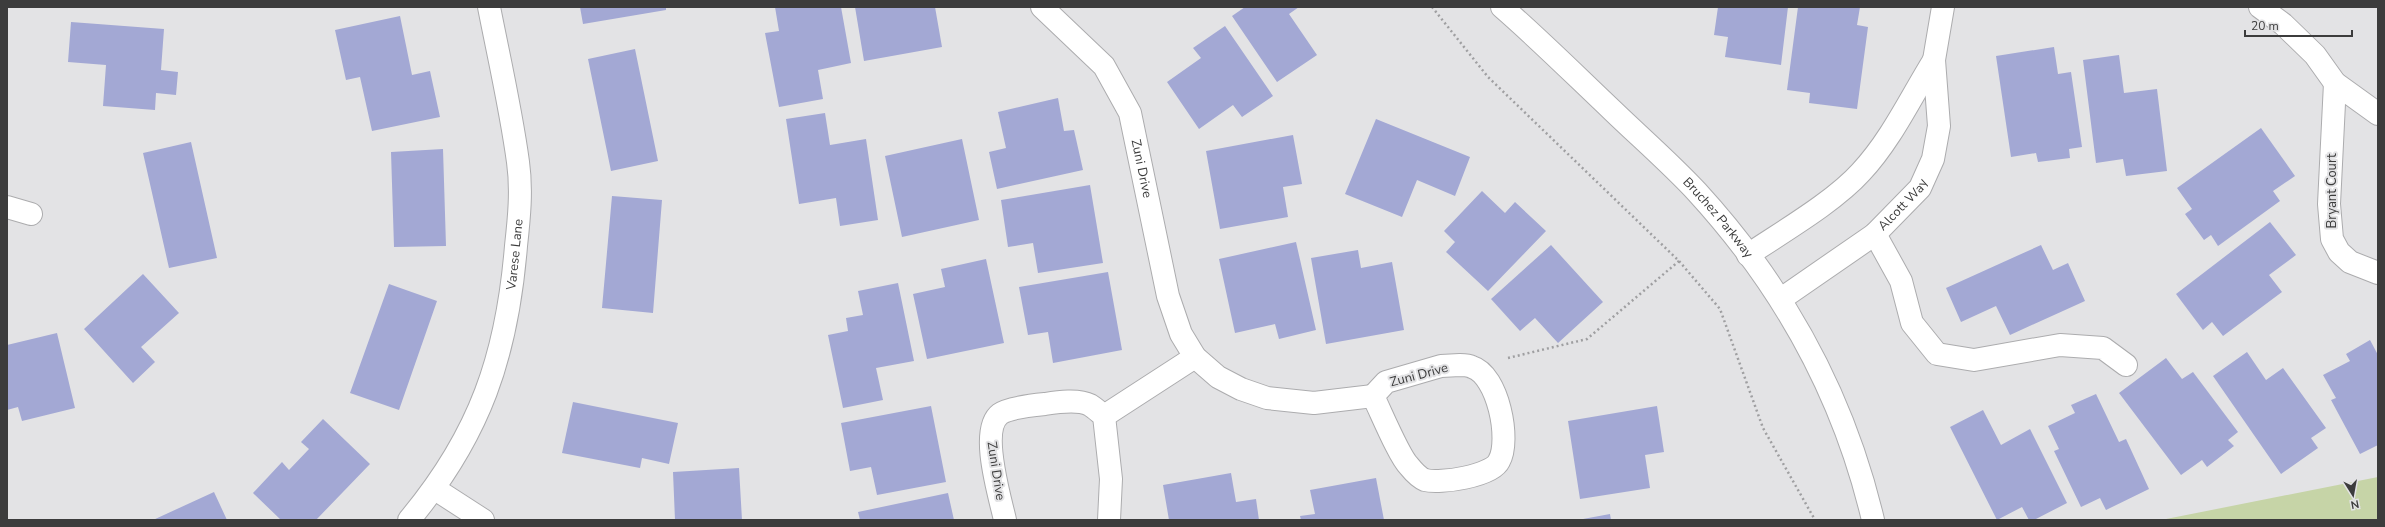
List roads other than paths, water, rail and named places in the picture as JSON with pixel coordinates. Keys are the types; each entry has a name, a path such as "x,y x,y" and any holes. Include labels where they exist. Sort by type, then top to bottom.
{"street":[{"name":"Varese Lane","path":"409,520 435,489 463,443 490,382 504,336 513,286 520,203 519,163 489,7"},
{"name":"Zuni Drive","path":"1042,7 1104,66 1130,113 1168,296 1181,334 1195,357 1218,377 1241,389 1267,398 1314,403 1374,396 1386,382 1441,366 1473,367 1482,374 1490,384 1498,402 1504,435 1504,450 1498,463 1490,471 1447,481 1424,479 1408,465 1374,396"},
{"name":"Bruchez Parkway","path":"1502,7 1697,192 1748,255 1781,299 1826,382 1847,430 1864,480 1873,520"},
{"name":"Alcott Way","path":"1781,299 1875,234 1920,188 1932,158 1939,126 1934,60 1943,7"},
{"path":"2260,7 2283,24 2315,55 2335,83 2378,114"},
{"name":"Alcott Way","path":"1748,255 1827,200 1861,172 1888,136 1934,60"},
{"name":"Bryant Court","path":"2335,83 2329,204 2332,239 2339,252 2350,262 2378,273"},
{"path":"7,207 31,214"},
{"path":"1875,234 1901,281 1912,324 1937,354 1974,360 2060,345 2103,348 2126,365"},
{"path":"1109,520 1111,479 1104,416 1195,357"},
{"name":"Zuni Drive","path":"1005,520 992,458 991,435 994,421 1001,413 1031,405 1062,401 1090,404 1104,416"},
{"path":"435,489 483,520"}]}
